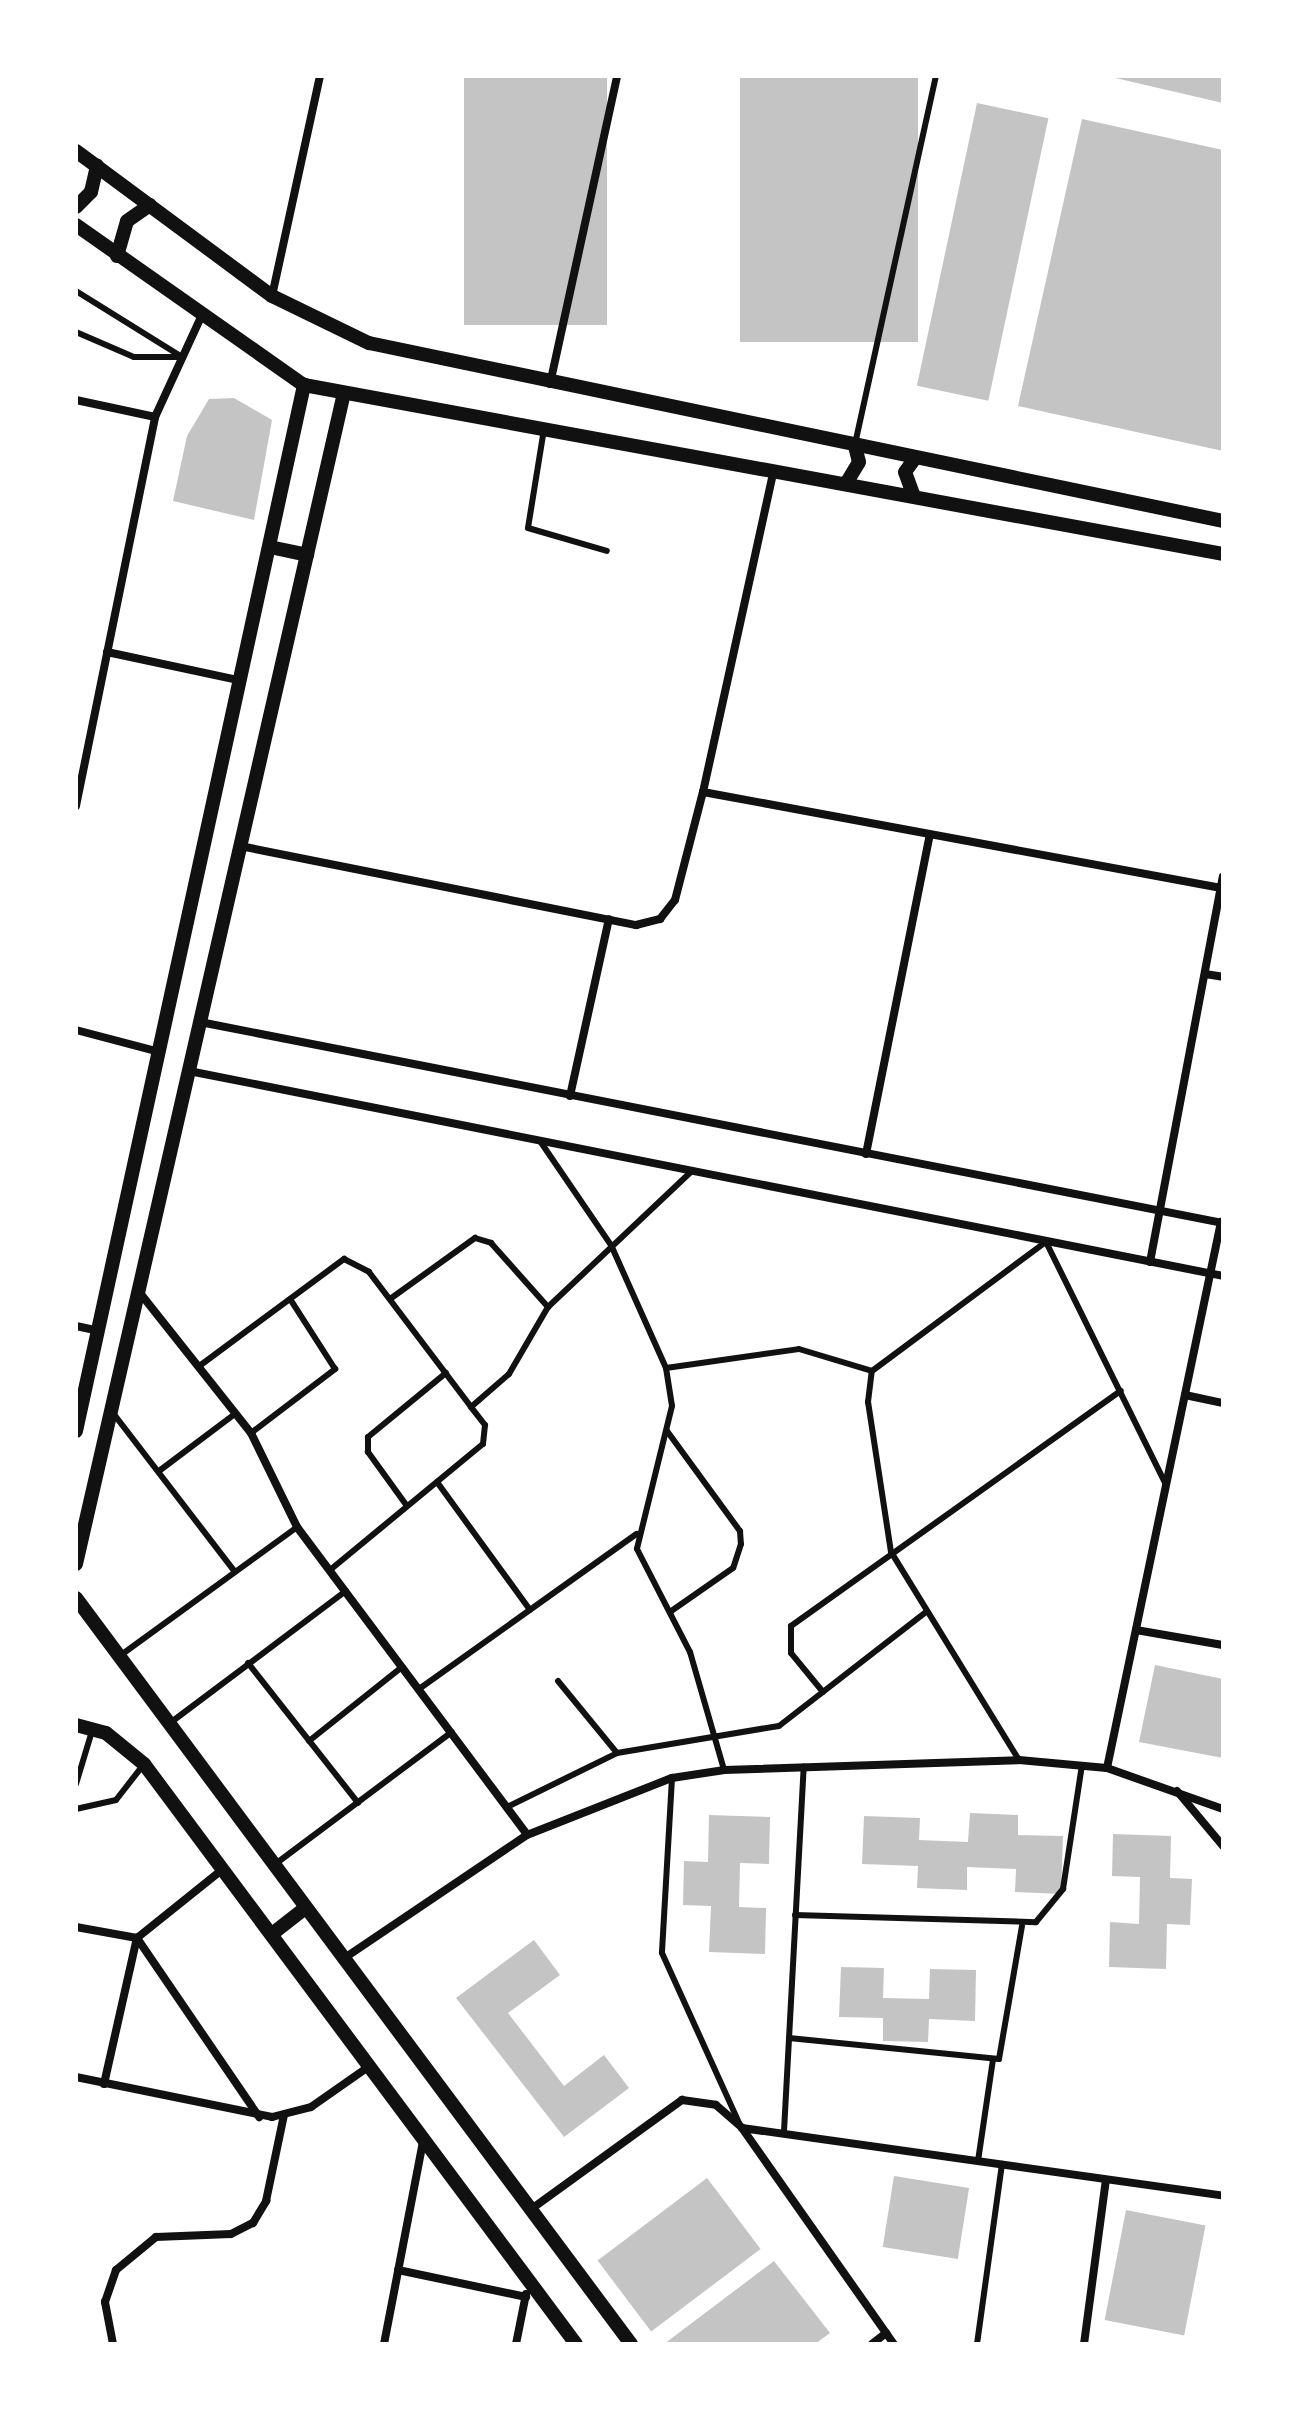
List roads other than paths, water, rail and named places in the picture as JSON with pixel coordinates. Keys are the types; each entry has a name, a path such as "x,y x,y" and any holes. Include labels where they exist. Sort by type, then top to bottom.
{"street":[{"path":"272,296 320,76"},
{"path":"549,384 617,76"},
{"path":"76,151 272,296 369,343 549,384 1223,521"},
{"path":"76,207 91,192 97,166"},
{"path":"117,256 127,221 150,205"},
{"path":"76,225 200,319 304,385 913,494 1223,554"},
{"path":"76,806 155,417 200,319"},
{"path":"76,1431 164,1054 304,385"},
{"path":"76,1564 344,393"},
{"path":"76,400 155,417"},
{"path":"847,482 859,462 855,446"},
{"path":"913,494 905,472 915,458"},
{"path":"240,846 636,925 660,919 675,900 703,792 774,470"},
{"path":"270,547 307,555"},
{"path":"107,652 243,681"},
{"path":"703,792 1221,888"},
{"path":"866,1154 930,834"},
{"path":"1150,1262 1223,877"},
{"path":"570,1096 609,919"},
{"path":"1205,974 1223,977"},
{"path":"200,1022 1222,1222 1107,1768"},
{"path":"76,1030 164,1054"},
{"path":"189,1071 1223,1276"},
{"path":"140,1293 251,1433 297,1527 527,1835"},
{"path":"76,1326 99,1331"},
{"path":"1185,1395 1223,1403"},
{"path":"76,1598 304,1909 631,2344"},
{"path":"1136,1630 1223,1645"},
{"path":"76,1725 93,1727 144,1764 423,2141 527,2290 576,2344"},
{"path":"343,1959 527,1835 672,1778 724,1770 1019,1760 1107,1768 1174,1788 1223,1809"},
{"path":"1174,1788 1223,1846"},
{"path":"104,2084 137,1938 224,1869"},
{"path":"272,1934 304,1909"},
{"path":"76,1927 137,1938 259,2117"},
{"path":"76,2077 259,2117 284,2115 311,2107 367,2068"},
{"path":"530,2210 682,2100 716,2105 742,2128 894,2344"},
{"path":"113,2344 105,2302 122,2263 156,2237 231,2234 253,2223 266,2201 284,2115"},
{"path":"742,2128 784,2131 1223,2196"},
{"path":"384,2344 423,2141"},
{"path":"1084,2344 1106,2180"},
{"path":"398,2270 527,2290"},
{"path":"516,2344 527,2290"},
{"path":"872,2344 886,2333"}],"lane":[{"path":"855,446 936,76"},
{"path":"76,291 182,357"},
{"path":"76,332 134,357 182,357"},
{"path":"544,429 528,528 607,551"},
{"path":"540,1141 611,1245 666,1368 667,1431 636,1534 641,1563 690,1652 724,1770"},
{"path":"471,1407 509,1374 548,1307 692,1171"},
{"path":"390,1299 475,1238 491,1243 548,1307"},
{"path":"1019,1760 891,1552 868,1402 872,1371 1046,1242 1165,1483"},
{"path":"198,1367 344,1259 369,1272 485,1425 483,1444 330,1570"},
{"path":"251,1433 335,1369 290,1299"},
{"path":"666,1368 799,1349 872,1371"},
{"path":"407,1506 368,1452 368,1437 446,1373"},
{"path":"823,1692 791,1653 791,1626 1121,1391"},
{"path":"111,1410 235,1572"},
{"path":"159,1471 235,1414"},
{"path":"667,1431 740,1531 741,1544 733,1568 670,1612"},
{"path":"437,1482 530,1610"},
{"path":"118,1658 297,1527"},
{"path":"419,1689 636,1534"},
{"path":"170,1723 346,1591"},
{"path":"507,1807 617,1753 779,1726 927,1611"},
{"path":"248,1663 358,1803"},
{"path":"309,1741 402,1667"},
{"path":"558,1681 617,1753"},
{"path":"76,1784 93,1727"},
{"path":"274,1865 452,1732"},
{"path":"76,1809 116,1800 144,1764"},
{"path":"795,1915 1022,1926 1048,1914 1063,1889 1082,1765"},
{"path":"784,2131 804,1767"},
{"path":"672,1778 662,1953 742,2128"},
{"path":"789,2038 993,2059 1003,2053 1022,1926"},
{"path":"978,2161 993,2059"},
{"path":"977,2344 1002,2164"}]}
